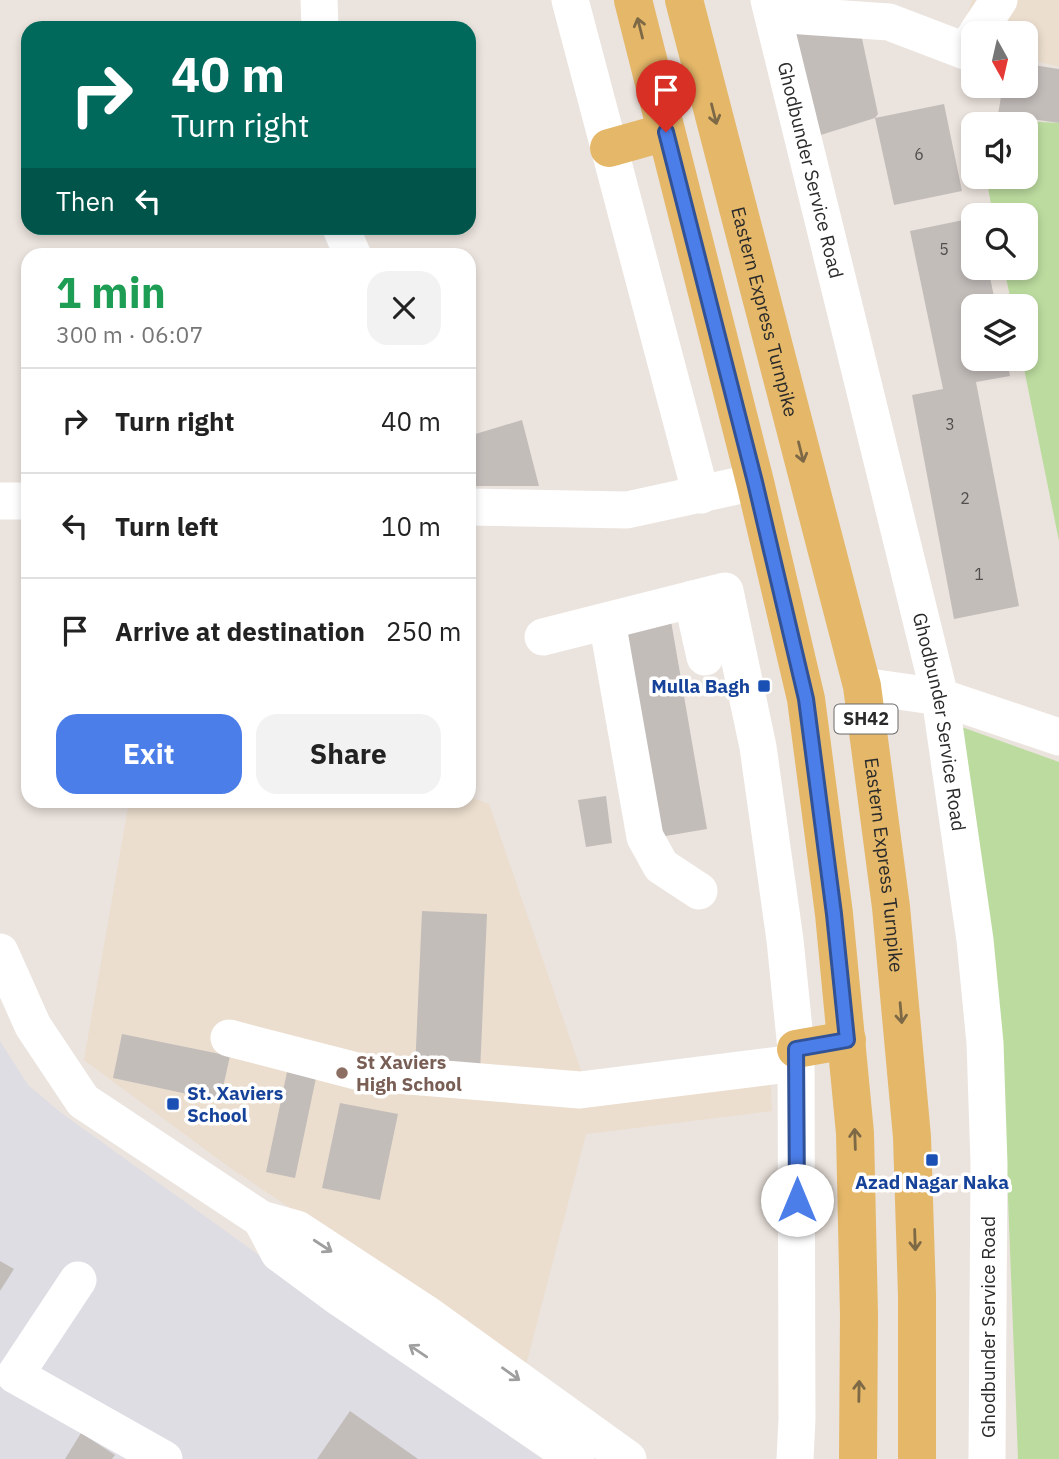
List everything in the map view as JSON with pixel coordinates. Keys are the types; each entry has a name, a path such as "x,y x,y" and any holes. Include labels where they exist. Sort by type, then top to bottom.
{"main road":[{"name":"SH42","path":"633,0 755,482 806,699 834,914 855,1133 859,1315 858,1459"},
{"name":"Eastern Express Turnpike","path":"684,0 862,686 891,907 912,1137 917,1295 917,1459"},
{"path":"609,148 666,132"},
{"path":"796,1056 847,1040"}],"street":[{"path":"319,0 320,21"},
{"path":"570,0 701,495"},
{"path":"985,21 999,0"},
{"path":"771,7 889,11 961,49"},
{"name":"Ghodbunder Service Road","path":"771,7 940,697 975,940 985,1043 989,1164 987,1459"},
{"path":"476,507 627,510 755,482"},
{"path":"0,501 21,501"},
{"path":"543,637 708,595"},
{"path":"705,657 708,595"},
{"path":"708,595 758,747 785,940 796,1056 795,1459"},
{"path":"607,621 645,837 661,866 699,891"},
{"path":"862,686 940,697 1059,737"},
{"path":"0,952 33,1026 83,1101 261,1219 279,1253 364,1293 428,1315 628,1459"},
{"path":"229,1038 360,1072 580,1090 796,1056"},
{"path":"78,1280 15,1375 164,1459"},
{"path":"364,1293 576,1459"}],"shaded area":[{"path":"972,0 1059,0 1059,67 1038,61 1038,21 965,21"},
{"name":"St Xaviers High School","path":"476,799 489,804 586,1085 769,1052 772,1111 586,1134 526,1365 229,1167 84,1060 128,808 476,808"},
{"path":"0,1041 28,1085 60,1112 542,1459 0,1459"}],"green space":[{"path":"1038,122 1059,123 1059,541 1024,371 1038,371 1038,294 1009,294 1007,280 1038,280 1038,203 991,203 988,189 1038,189"},
{"path":"959,726 1059,762 1059,1459 1018,1459 1005,1120"}],"building":[{"path":"782,18 860,29 878,114 875,118 808,139"},
{"path":"1038,66 1059,69 1059,123 1038,120 1038,112 998,112 1001,98 1038,98"},
{"path":"944,104 962,191 894,205 875,118"},
{"path":"961,220 961,280 991,280 993,294 961,294 961,371 1009,371 1010,376 976,382 1019,606 954,619 912,395 943,389 910,231"},
{"path":"522,420 539,486 476,486 476,434"},
{"path":"671,621 707,829 654,838 618,630"},
{"path":"606,796 612,843 586,847 578,800"},
{"path":"422,911 487,914 480,1073 415,1070"},
{"path":"122,1034 230,1056 220,1101 113,1078"},
{"path":"287,1072 316,1078 295,1178 266,1172"},
{"path":"340,1103 398,1114 380,1200 322,1188"},
{"path":"0,1261 14,1269 0,1291"},
{"path":"350,1411 418,1459 317,1459"},
{"path":"81,1433 115,1455 112,1459 65,1459"}],"place":[{"name":"Mulla Bagh","path":"764,686"},
{"name":"St Xaviers High School","path":"342,1073"},
{"name":"St. Xaviers School","path":"173,1104"},
{"name":"Azad Nagar Naka","path":"932,1160"}],"route":[{"path":"666,132 755,482 806,699 834,914 847,1040 796,1049 797,1200"}]}
